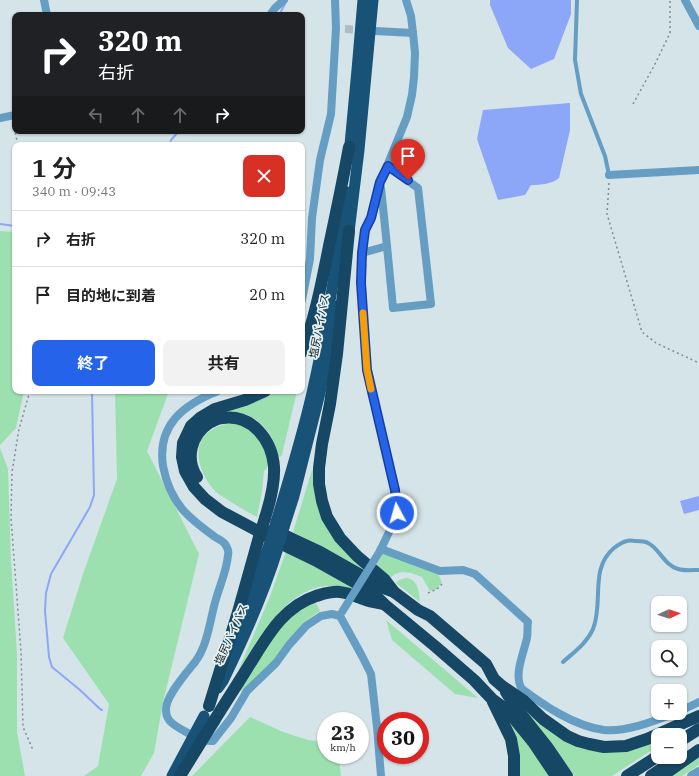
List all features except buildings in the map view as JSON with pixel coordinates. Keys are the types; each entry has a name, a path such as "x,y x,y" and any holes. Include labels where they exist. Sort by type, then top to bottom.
{"highway":[{"name":"塩尻バイパス","path":"172,776 209,714 220,679 238,634 294,465 312,393 334,274 347,189 349,147 363,0"},
{"name":"塩尻バイパス","path":"275,522 294,496 320,393 335,315 349,231 360,142 373,0"},
{"path":"305,344 318,299 349,147"},
{"path":"349,231 337,354 319,468 320,493 327,517 340,538 357,556 384,579 394,592 418,610 430,616 486,664 498,683 548,748 567,776"},
{"path":"258,394 245,400 215,409 200,418 191,426 182,450 183,464 194,487 205,499 222,512 315,560 372,592 384,604 474,680 488,695 507,710 533,742 556,776"},
{"path":"180,776 209,714 238,612 269,542 275,522 269,503 274,475 273,458 268,444 258,430 245,421 233,418 222,418 211,422 202,428 191,446 192,464 195,475 210,495 237,513 320,552 378,586 394,592"},
{"path":"209,714 271,631 286,614 296,606 318,595 339,592 384,604"},
{"path":"498,683 524,701 543,719 567,736 589,744 604,747 617,747 647,740 699,716"},
{"path":"488,695 511,739 514,756 514,776"},
{"path":"687,737 699,729"},
{"path":"687,753 699,745"},
{"path":"662,776 699,750"},
{"path":"627,776 651,761"},
{"path":"651,776 669,764"}],"street":[{"path":"44,0 46,12"},
{"path":"272,12 284,0"},
{"path":"305,285 310,259 312,218 319,166 331,114 336,28 335,0"},
{"path":"341,614 380,550 392,528 397,513 395,490 367,370 361,283 362,253 365,230 371,218 380,182 388,166 407,117 412,95 415,52 414,33 406,0"},
{"path":"685,0 699,26"},
{"path":"336,28 345,29"},
{"path":"375,31 414,33"},
{"path":"0,118 12,115"},
{"path":"380,182 393,308 431,304 418,188 388,166"},
{"path":"610,175 699,170"},
{"path":"362,253 387,246"},
{"path":"211,394 190,404 176,417 168,428 163,444 162,457 164,473 171,492 192,520 225,544 229,554 207,635 198,658 170,696 166,704 168,718 173,724 203,740 213,741 231,718 247,690 276,663 306,626 321,616 341,614"},
{"path":"380,550 440,571 462,570 475,574 528,622 527,637 518,673 519,685 557,713 590,727 604,730 620,729 651,723 658,720"},
{"path":"341,614 371,674 381,776"},
{"path":"687,708 699,702"},
{"path":"692,776 699,772"}],"lane":[{"path":"577,0 575,60 581,94 610,175"},
{"path":"563,662 590,636 597,613 598,577 602,562 619,544 627,541 649,543 670,566 678,569 699,570"}],"path":[{"path":"633,104 670,33 670,0"},
{"path":"610,175 607,214 642,332 656,343 699,363"},
{"path":"29,394 19,429 12,472 11,518 21,652 23,727 33,750"},
{"path":"428,593 437,589 443,583"}],"green space":[{"path":"0,231 12,232 12,394 23,394 16,428 0,445"},
{"path":"115,394 168,394 147,451 199,554 163,702 154,753 141,776 84,776 98,766 109,704 63,638 83,574 117,479"},
{"path":"270,394 296,394 282,455 280,457 277,456 274,442 266,429 252,417 232,412 221,414 221,410"},
{"path":"233,423 241,425 258,435 267,457 267,468 264,471 257,517 215,491 207,481 199,459 199,449 202,440 209,432 219,426"},
{"path":"0,448 8,469 11,560 17,654 17,732 25,776 0,776"},
{"path":"312,470 314,471 316,493 363,569 293,532"},
{"path":"287,549 353,586 351,589 342,586 326,586 311,589 297,596 274,618 238,671 269,599"},
{"path":"383,554 437,572 442,582 437,589 430,591 422,577 411,573 402,572 395,574 390,578 376,566"},
{"path":"406,578 413,581 417,586 420,602 396,583 399,580"},
{"path":"315,601 320,611 312,616 300,628 270,666 243,694 240,690 265,649 287,619"},
{"path":"386,620 478,698 455,694 392,640"},
{"path":"528,711 583,747 651,741 651,751 612,776 574,776 553,746 525,712"},
{"path":"505,716 552,776 518,776"},
{"path":"250,717 283,732 308,740 317,741 317,764 340,764 341,776 192,776"},
{"path":"699,757 699,765 682,776 672,776"}],"water":[{"path":"490,0 571,0 571,14 554,59 531,69 508,48 490,5"},
{"path":"570,103 570,130 559,178 546,184 531,185 525,195 498,200 477,139 483,110"},
{"path":"699,496 699,510 684,514 680,501"}],"waterway":[{"path":"281,12 285,4"},
{"path":"171,142 176,134"},
{"path":"0,224 12,226"},
{"path":"92,394 94,495 90,507 51,574 46,593 45,611 49,657 52,667 102,710"}],"tunnel":[{"path":"345,29 364,30"}],"slow traffic":[{"path":"363,313 367,370 371,389"}],"route":[{"path":"397,513 395,490 367,370 361,283 362,253 365,230 371,218 380,182 388,166 408,180"}]}
